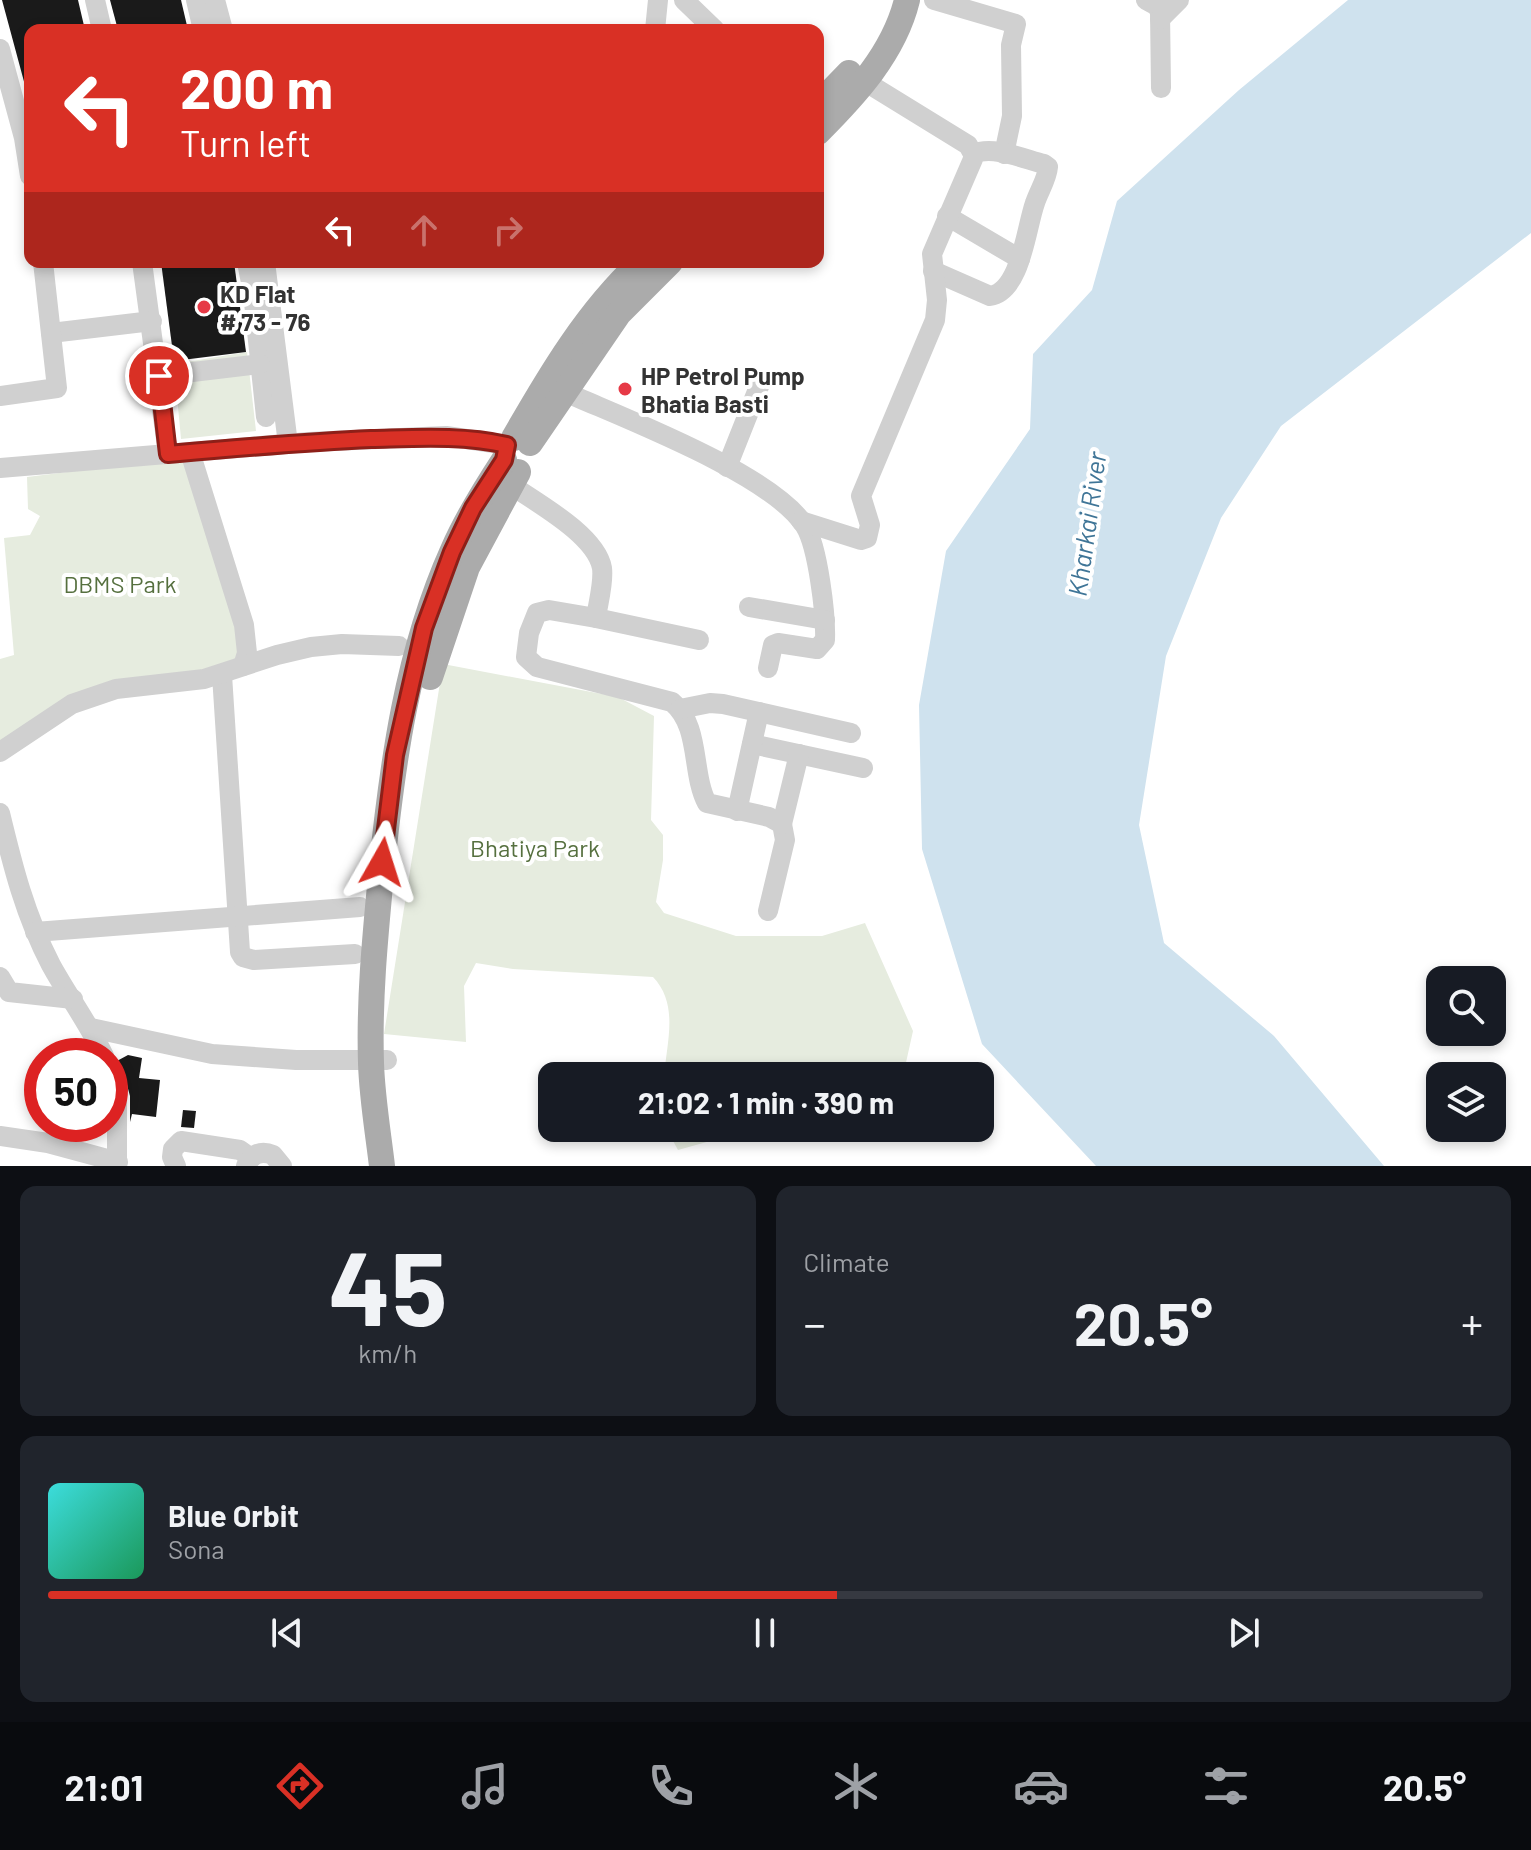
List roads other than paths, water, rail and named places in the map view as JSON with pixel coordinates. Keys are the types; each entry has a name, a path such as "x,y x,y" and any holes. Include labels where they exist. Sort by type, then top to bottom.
{"main road":[{"path":"824,99 865,52 889,0"},
{"path":"824,124 864,81 894,35 907,0"},
{"path":"382,1166 379,1060 385,1037 398,831 418,720 436,654 467,567 514,458 578,335 635,268"},
{"path":"514,458 565,392 619,313 664,268"},
{"path":"379,1060 399,1166"}],"street":[{"path":"95,0 101,24"},
{"path":"196,0 202,24"},
{"path":"215,0 221,24"},
{"path":"656,24 658,0"},
{"path":"684,0 709,24"},
{"path":"934,0 1016,24 1011,45 1013,103 1004,154"},
{"path":"1146,0 1157,6 1160,19 1161,88"},
{"path":"1160,19 1179,0"},
{"path":"0,49 24,138"},
{"path":"864,81 968,145 973,154"},
{"path":"933,271 986,295 995,296 1013,277 1020,259 1034,206 1049,169 1044,164 1004,154 984,151 973,154"},
{"path":"801,521 861,540 867,538 870,525 861,496 935,320 937,300 933,247 973,154"},
{"path":"947,216 1020,259"},
{"path":"0,396 57,388 44,268"},
{"path":"143,268 168,454"},
{"path":"248,268 266,417"},
{"path":"266,268 288,444"},
{"path":"51,333 152,321"},
{"path":"159,376 260,364"},
{"path":"727,467 760,384"},
{"path":"565,392 727,467 776,497 801,521 812,541 825,620 822,645 817,649 773,645 768,668"},
{"path":"0,468 288,444 446,436 478,439 514,458 598,556 602,570 596,618"},
{"path":"190,452 244,625 247,653 243,666"},
{"path":"749,607 825,620"},
{"path":"699,640 549,610 537,613 529,633 526,657 537,667 672,702 680,709 690,735 707,803 769,817 782,824"},
{"path":"0,752 72,704 116,689 222,675 311,647 342,644 399,646"},
{"path":"222,675 240,952 248,960 355,954"},
{"path":"680,709 710,703 851,733"},
{"path":"737,811 759,712"},
{"path":"752,744 863,768"},
{"path":"768,911 785,840 782,824 799,754"},
{"path":"1,820 22,900 35,932 52,967 96,1038"},
{"path":"35,932 360,907"},
{"path":"0,977 9,992 73,999"},
{"path":"91,1028 212,1054 280,1059 379,1060"},
{"path":"0,1136 48,1143 117,1164 117,1142"},
{"path":"176,1166 173,1149 181,1141 240,1150 249,1162 256,1154 268,1153 278,1159 282,1166"}],"water":[{"name":"Kharkai River","path":"1348,0 1531,0 1531,233 1281,426 1221,518 1166,656 1139,825 1164,943 1274,1036 1384,1166 1096,1166 982,1044 922,849 919,705 946,551 1030,429 1033,354 1092,290 1117,201 1239,90"}],"place":[{"name":"KD Flat # 73 - 76","path":"204,307"},
{"name":"HP Petrol Pump Bhatia Basti","path":"625,389"}],"park label":[{"name":"DBMS Park","path":"120,583"},
{"name":"Bhatiya Park","path":"535,847"}]}
